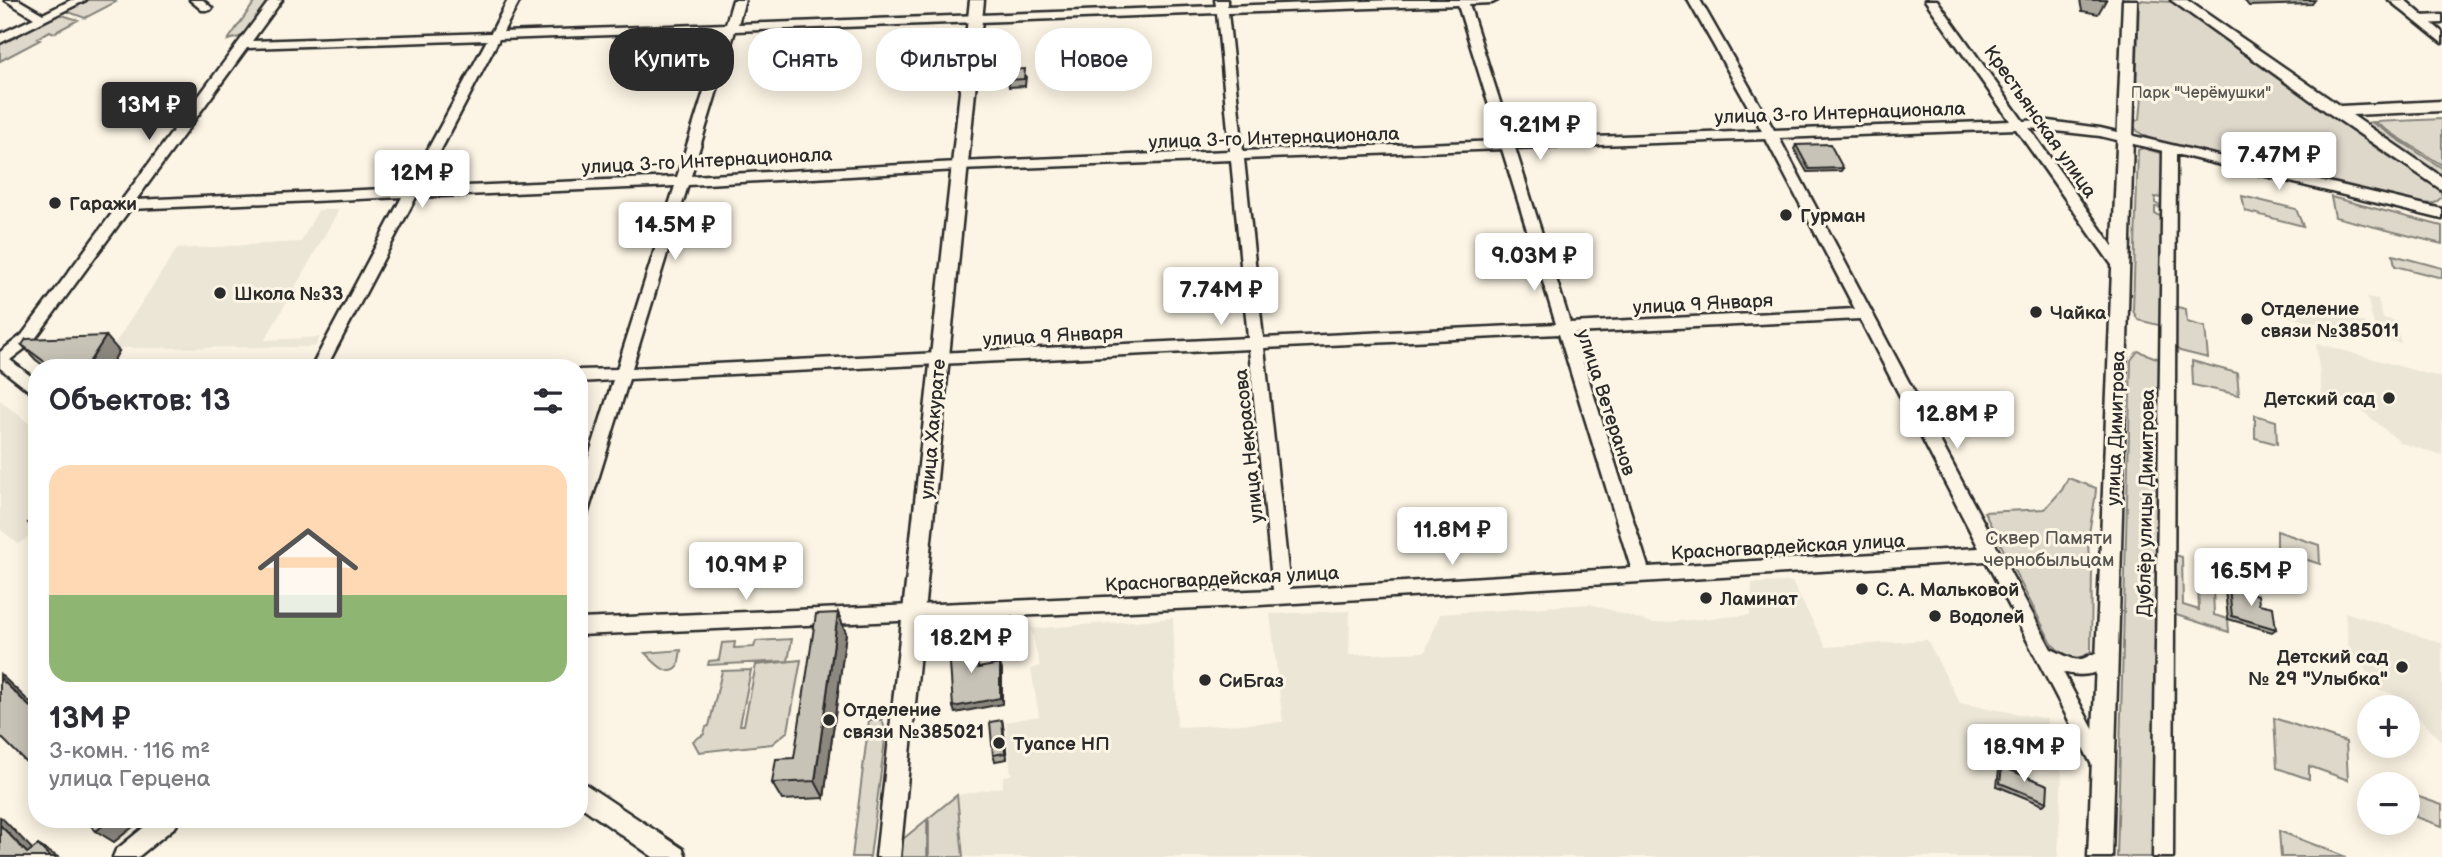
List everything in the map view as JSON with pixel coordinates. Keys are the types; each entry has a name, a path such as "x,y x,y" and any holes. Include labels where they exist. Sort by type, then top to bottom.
{"main road":[{"name":"улица Хакурате","path":"888,857 977,0"},
{"name":"улица Димитрова","path":"2100,857 2101,763 2130,0"},
{"path":"2178,0 2442,185"},
{"path":"2396,0 2442,39"},
{"path":"2335,111 2442,106"},
{"path":"588,796 674,857"}],"street":[{"path":"11,0 42,18"},
{"path":"0,39 80,0"},
{"path":"28,383 0,360 27,339 276,0"},
{"path":"323,359 513,0"},
{"path":"738,0 730,28 1222,4 1492,0"},
{"path":"1694,0 1770,134 2101,763"},
{"name":"Крестьянская улица","path":"1931,0 2119,265"},
{"name":"улица Ветеранов","path":"1463,1 1642,575"},
{"name":"улица Некрасова","path":"1222,4 1282,597"},
{"path":"2420,20 2442,19"},
{"path":"243,45 609,32"},
{"path":"588,485 710,91"},
{"name":"улица 3-го Интернационала","path":"123,205 958,166 1239,158 2021,125 2078,128 2417,206 2429,208 2442,203"},
{"name":"Дублёр улицы Димитрова","path":"2163,857 2170,149"},
{"name":"улица 3-го Интернационала","path":"2417,206 2442,214"},
{"name":"улица 9 Января","path":"588,375 1864,314"},
{"name":"Красногвардейская улица","path":"588,626 1282,597 1991,554"},
{"path":"2046,655 2080,670 2090,668 2106,656"},
{"path":"123,857 158,828"}],"shaded area":[{"name":"Школа №33","path":"318,210 339,210 265,340 320,337 315,347 112,348 177,249 301,242"},
{"path":"2367,297 2378,299 2383,318 2395,321 2401,343 2377,338"},
{"path":"2284,303 2365,323 2367,336 2286,316"},
{"name":"Детский сад","path":"2316,343 2442,378 2442,455 2401,443 2352,402 2322,394"},
{"path":"0,400 28,423 28,538 18,544 0,529"},
{"path":"1792,582 1826,647 1927,640 1960,703 2047,719 2062,774 2058,857 963,857 957,795 1003,787 1003,776 1011,775 1006,722 1039,716 1031,669 1040,666 1031,629 1173,618 1177,727 1283,722 1270,614 1350,611 1349,655 1425,652 1440,614 1590,604 1652,623 1750,615 1752,583"},
{"name":"Детский сад № 29 \"Улыбка\"","path":"2345,612 2442,643 2442,742 2420,719 2420,695 2393,695 2377,689 2376,681 2349,653"}],"green space":[{"path":"84,0 116,2 85,18 66,11"},
{"path":"256,0 270,0 243,36 228,40"},
{"name":"Парк \"Черёмушки\"","path":"2139,0 2173,2 2379,150 2440,189 2442,197 2435,203 2420,204 2298,176 2290,170 2181,148 2148,138 2137,131 2133,122 2140,119 2142,97 2136,91"},
{"path":"59,14 78,20 54,33 50,31 37,38 40,40 0,61 0,43"},
{"path":"2442,119 2442,165 2374,122"},
{"path":"2371,122 2442,168 2442,177 2363,124"},
{"path":"2143,148 2163,154 2164,198 2155,197 2155,203 2164,208 2155,207 2155,214 2163,217 2162,326 2138,320 2133,311 2138,150"},
{"path":"2242,196 2296,209 2303,226 2245,211"},
{"path":"2331,197 2442,226 2442,244 2335,217"},
{"path":"2393,255 2442,268 2442,278 2395,266"},
{"path":"2173,306 2186,309 2187,322 2205,327 2208,358 2180,351 2173,346"},
{"path":"2138,351 2162,360 2157,857 2117,857 2131,360"},
{"path":"2192,361 2237,373 2239,395 2193,385"},
{"path":"2255,415 2276,421 2277,444 2255,438"},
{"name":"Сквер Памяти чернобыльцам","path":"2068,478 2096,488 2088,547 2092,568 2091,651 2075,658 2059,651 2051,642 1984,512 2045,509 2062,490"},
{"path":"2277,531 2319,545 2320,564 2277,550"},
{"path":"2172,554 2182,557 2183,605 2199,610 2198,584 2213,588 2214,615 2228,619 2229,632 2173,614"},
{"path":"792,639 788,661 708,665 709,661 719,660 722,643 735,642 734,648 754,647 756,641"},
{"path":"681,650 678,667 669,671 661,668 645,653"},
{"path":"801,660 788,731 772,744 699,752 693,741 704,734 709,726 722,671 751,670 740,725 744,725 756,665"},
{"path":"2274,718 2346,742 2348,780 2309,766 2309,779 2277,768"},
{"path":"869,720 882,720 886,732 870,857 852,857"},
{"path":"957,795 963,857 902,857 903,839"},
{"path":"2420,797 2442,805 2442,826 2420,818"},
{"path":"2279,831 2346,857 2281,857"}],"building":[{"path":"1021,69 1025,69 1024,79 1021,79"},
{"path":"1830,144 1843,168 1809,169 1796,145"},
{"path":"106,336 91,359 41,359 22,345 26,339"},
{"path":"2229,587 2258,595 2259,604 2273,607 2276,629 2232,616"},
{"path":"838,613 815,781 772,783 776,759 794,758 816,614"},
{"path":"964,631 970,657 977,655 978,668 1000,664 1000,698 953,707 948,634"},
{"path":"0,678 28,705 28,764 0,736"},
{"name":"Туапсе НП","path":"1002,720 1005,753 993,755 990,722"},
{"path":"2002,767 2048,785 2047,802 2000,783"},
{"path":"0,825 27,853 38,845 50,857 0,857"}],"waterway":[{"path":"928,821 928,857"}],"place":[{"name":"Гаражи","path":"55,203"},
{"name":"Гурман","path":"1786,215"},
{"name":"Школа №33","path":"220,293"},
{"name":"Чайка","path":"2036,312"},
{"name":"Отделение связи №385011","path":"2247,319"},
{"name":"Детский сад","path":"2389,398"},
{"name":"С. А. Мальковой","path":"1862,589"},
{"name":"Ламинат","path":"1706,598"},
{"name":"Водолей","path":"1935,616"},
{"name":"Детский сад № 29 \"Улыбка\"","path":"2402,667"},
{"name":"СиБгаз","path":"1205,680"},
{"name":"Отделение связи №385021","path":"829,720"},
{"name":"Туапсе НП","path":"999,743"}]}
